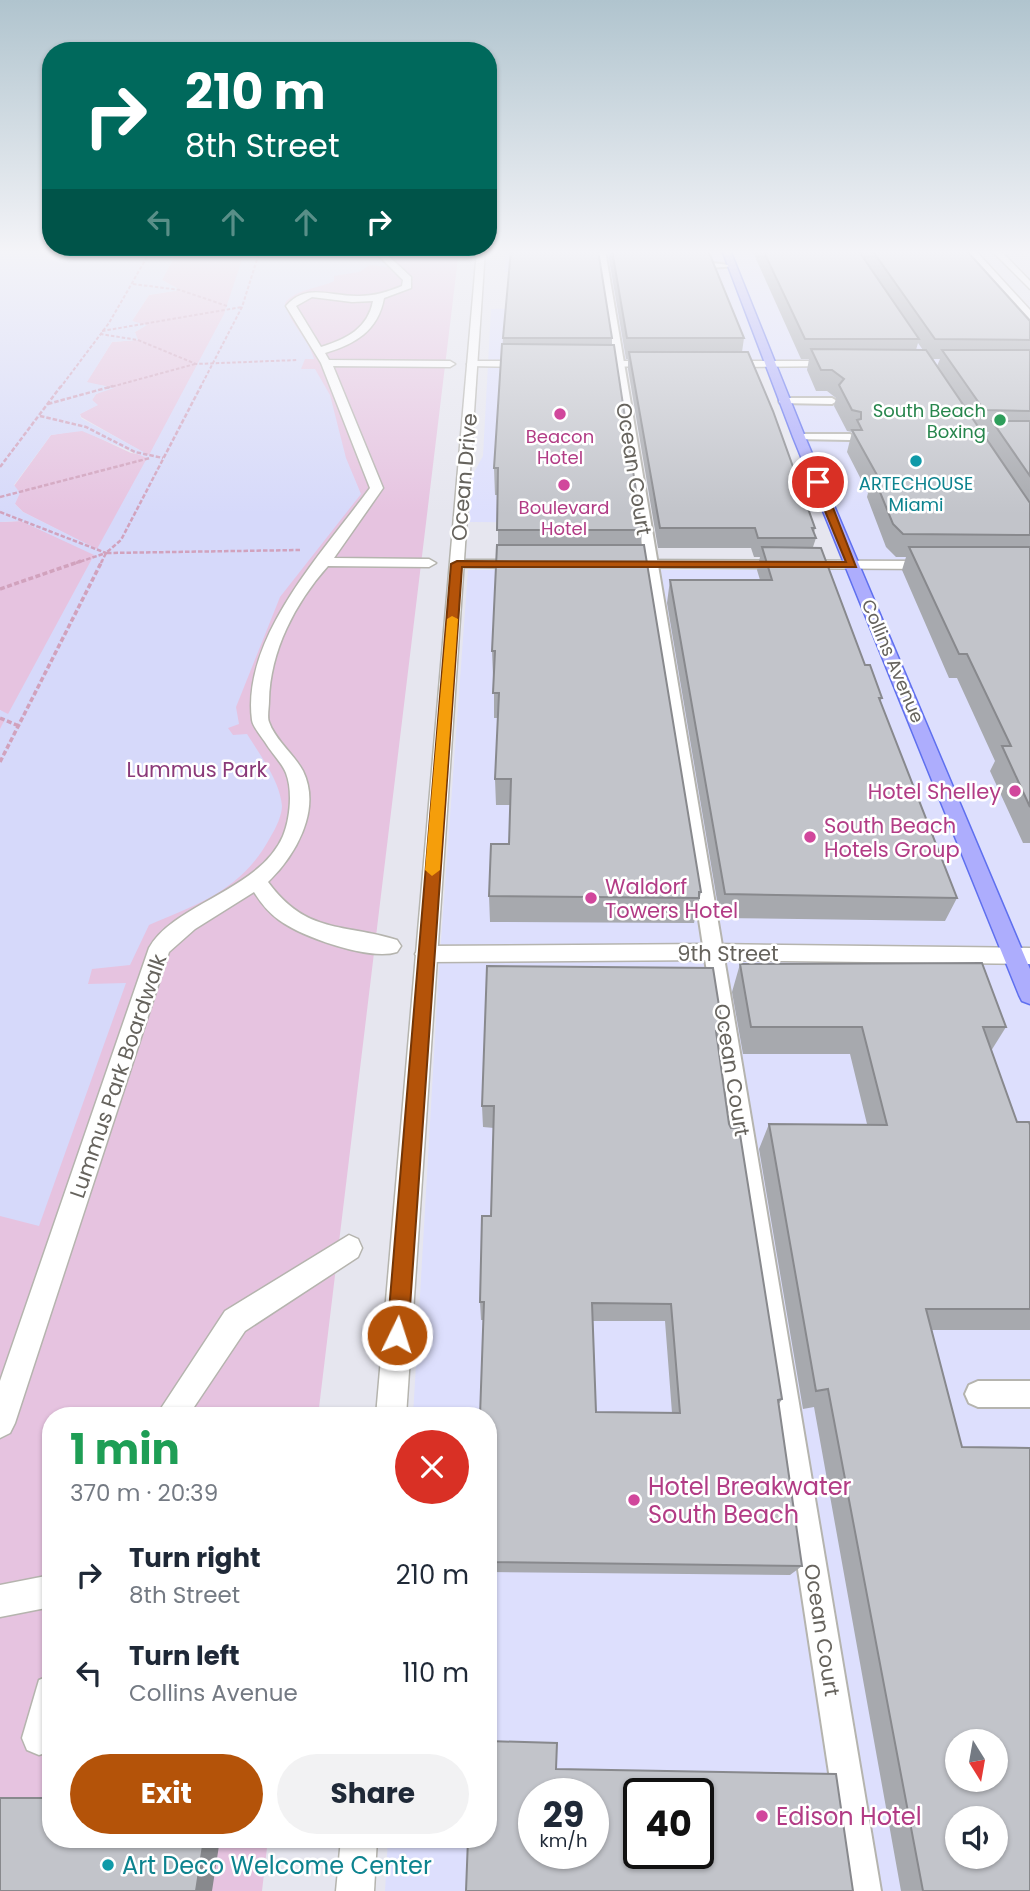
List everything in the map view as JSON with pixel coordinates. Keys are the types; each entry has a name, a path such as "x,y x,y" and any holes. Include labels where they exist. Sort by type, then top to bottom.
{"main road":[{"name":"Collins Avenue","path":"760,338 799,438 1022,956 1030,995"}],"street":[{"name":"Lummus Park Boardwalk","path":"0,1423 160,948 188,925 256,881 272,866 292,838 299,804 295,773 260,722 261,687 275,632 301,587 329,555 377,488 322,358 310,338"},
{"path":"322,358 353,338"},
{"name":"Ocean Drive","path":"392,1407 474,338"},
{"path":"322,358 450,364"},
{"path":"472,364 539,364"},
{"path":"578,364 669,364"},
{"path":"707,364 849,364"},
{"path":"329,555 429,563"},
{"path":"457,564 544,564"},
{"path":"610,564 951,565"},
{"path":"256,881 277,908 309,927 363,943 390,946"},
{"name":"9th Street","path":"426,954 712,952 1022,956"},
{"path":"177,1407 235,1321 349,1248"},
{"path":"0,1601 42,1593"},
{"path":"39,1738 42,1726"},
{"path":"355,1891 358,1848"}],"lane":[{"name":"Ocean Court","path":"613,338 864,1891"},
{"path":"784,401 832,401"},
{"path":"799,438 850,437"},
{"path":"978,1394 1030,1394"}],"path":[{"path":"0,467 96,338"},
{"path":"130,338 196,364"},
{"path":"0,589 106,553 121,540 227,338"},
{"path":"48,404 196,364 322,358"},
{"path":"40,416 86,426 150,458"},
{"path":"0,497 150,458 163,458"},
{"path":"0,512 27,518 88,549 106,553 329,555"},
{"path":"0,762 106,553"},
{"path":"0,718 19,726"}],"shaded area":[{"path":"489,338 1030,338 1030,1891 385,1891 387,1848 497,1848 497,1407 414,1407 439,968 468,570 845,570 775,363 611,360 638,523 469,522 472,476 483,456"}],"green space":[{"name":"Lummus Park","path":"448,338 319,1407 42,1407 42,1848 267,1848 262,1891 0,1891 0,718 4,720 7,715 0,710 0,522 21,521 94,554 96,549 23,512 15,504 14,486 51,435 82,430 131,453 148,455 80,414 97,405 92,400 96,394 112,387 86,383 112,342"}],"sand":[{"path":"0,338 137,338 112,342 87,382 114,388 96,394 92,400 98,405 80,414 81,418 149,455 211,338 304,338 314,359 305,359 301,369 315,369 330,395 346,458 361,494 280,597 236,707 239,724 228,728 233,735 247,734 278,787 282,810 273,833 260,854 234,882 203,901 149,925 130,965 92,969 88,984 126,983 39,1226 0,1216 0,729 4,721 0,718 0,710 8,714 94,555 21,521 0,522","holes":["82,431 147,458 97,549 23,512 15,504 20,493 14,485 51,435"]}],"building":[{"path":"805,338 919,339 805,339"},
{"path":"1030,338 1030,340 935,339"},
{"path":"502,344 614,345 642,530 497,530 498,468 494,468"},
{"path":"811,349 926,350 1030,503 1030,535 903,534 893,524 873,475 877,475 852,430 862,430 857,420 861,419 861,412 852,410 839,385 844,379 832,370 821,370"},
{"path":"942,350 1030,350 1030,411 984,410"},
{"path":"629,352 748,352 773,411 815,528 812,528 816,538 758,538 755,528 660,528"},
{"path":"992,421 1030,421 1030,476"},
{"path":"497,545 644,545 701,892 699,898 489,896 491,844 509,844 511,779 495,779 499,693 493,693 495,651 492,651"},
{"path":"762,547 821,548 865,665 870,665 882,698 879,698 957,898 725,894 670,580 772,580"},
{"path":"909,547 1030,547 1030,807 1002,746 1011,746 967,654 959,654"},
{"path":"982,963 1006,1027 983,1027 1017,1122 1029,1122 1030,1125 1030,1309 926,1309 962,1447 1030,1448 1030,1891 923,1891 828,1389 816,1391 769,1124 887,1125 862,1027 751,1027 740,964"},
{"path":"487,966 713,968 723,1031 716,1031 729,1124 731,1128 739,1128 782,1399 778,1400 802,1566 497,1562 497,1407 480,1407 484,1302 480,1302 482,1216 491,1216 494,1106 482,1106","holes":["592,1303 671,1304 680,1413 596,1412"]},
{"name":"Edison Hotel","path":"497,1741 557,1743 556,1769 836,1774 853,1891 466,1891 468,1848 497,1848"},
{"name":"Art Deco Welcome Center","path":"0,1798 42,1798 42,1848 203,1848 196,1891 0,1891"}],"slow traffic":[{"path":"432,870 452,619"}],"place":[{"name":"Beacon Hotel","path":"560,414"},
{"name":"South Beach Boxing","path":"1000,420"},
{"name":"ARTECHOUSE Miami","path":"916,461"},
{"name":"Boulevard Hotel","path":"564,485"},
{"name":"Hotel Shelley","path":"1015,791"},
{"name":"South Beach Hotels Group","path":"810,837"},
{"name":"Waldorf Towers Hotel","path":"591,898"},
{"name":"Hotel Breakwater South Beach","path":"634,1500"},
{"name":"Edison Hotel","path":"762,1816"},
{"name":"Art Deco Welcome Center","path":"108,1865"}],"route":[{"path":"397,1335 457,564 853,565 818,482"}]}
